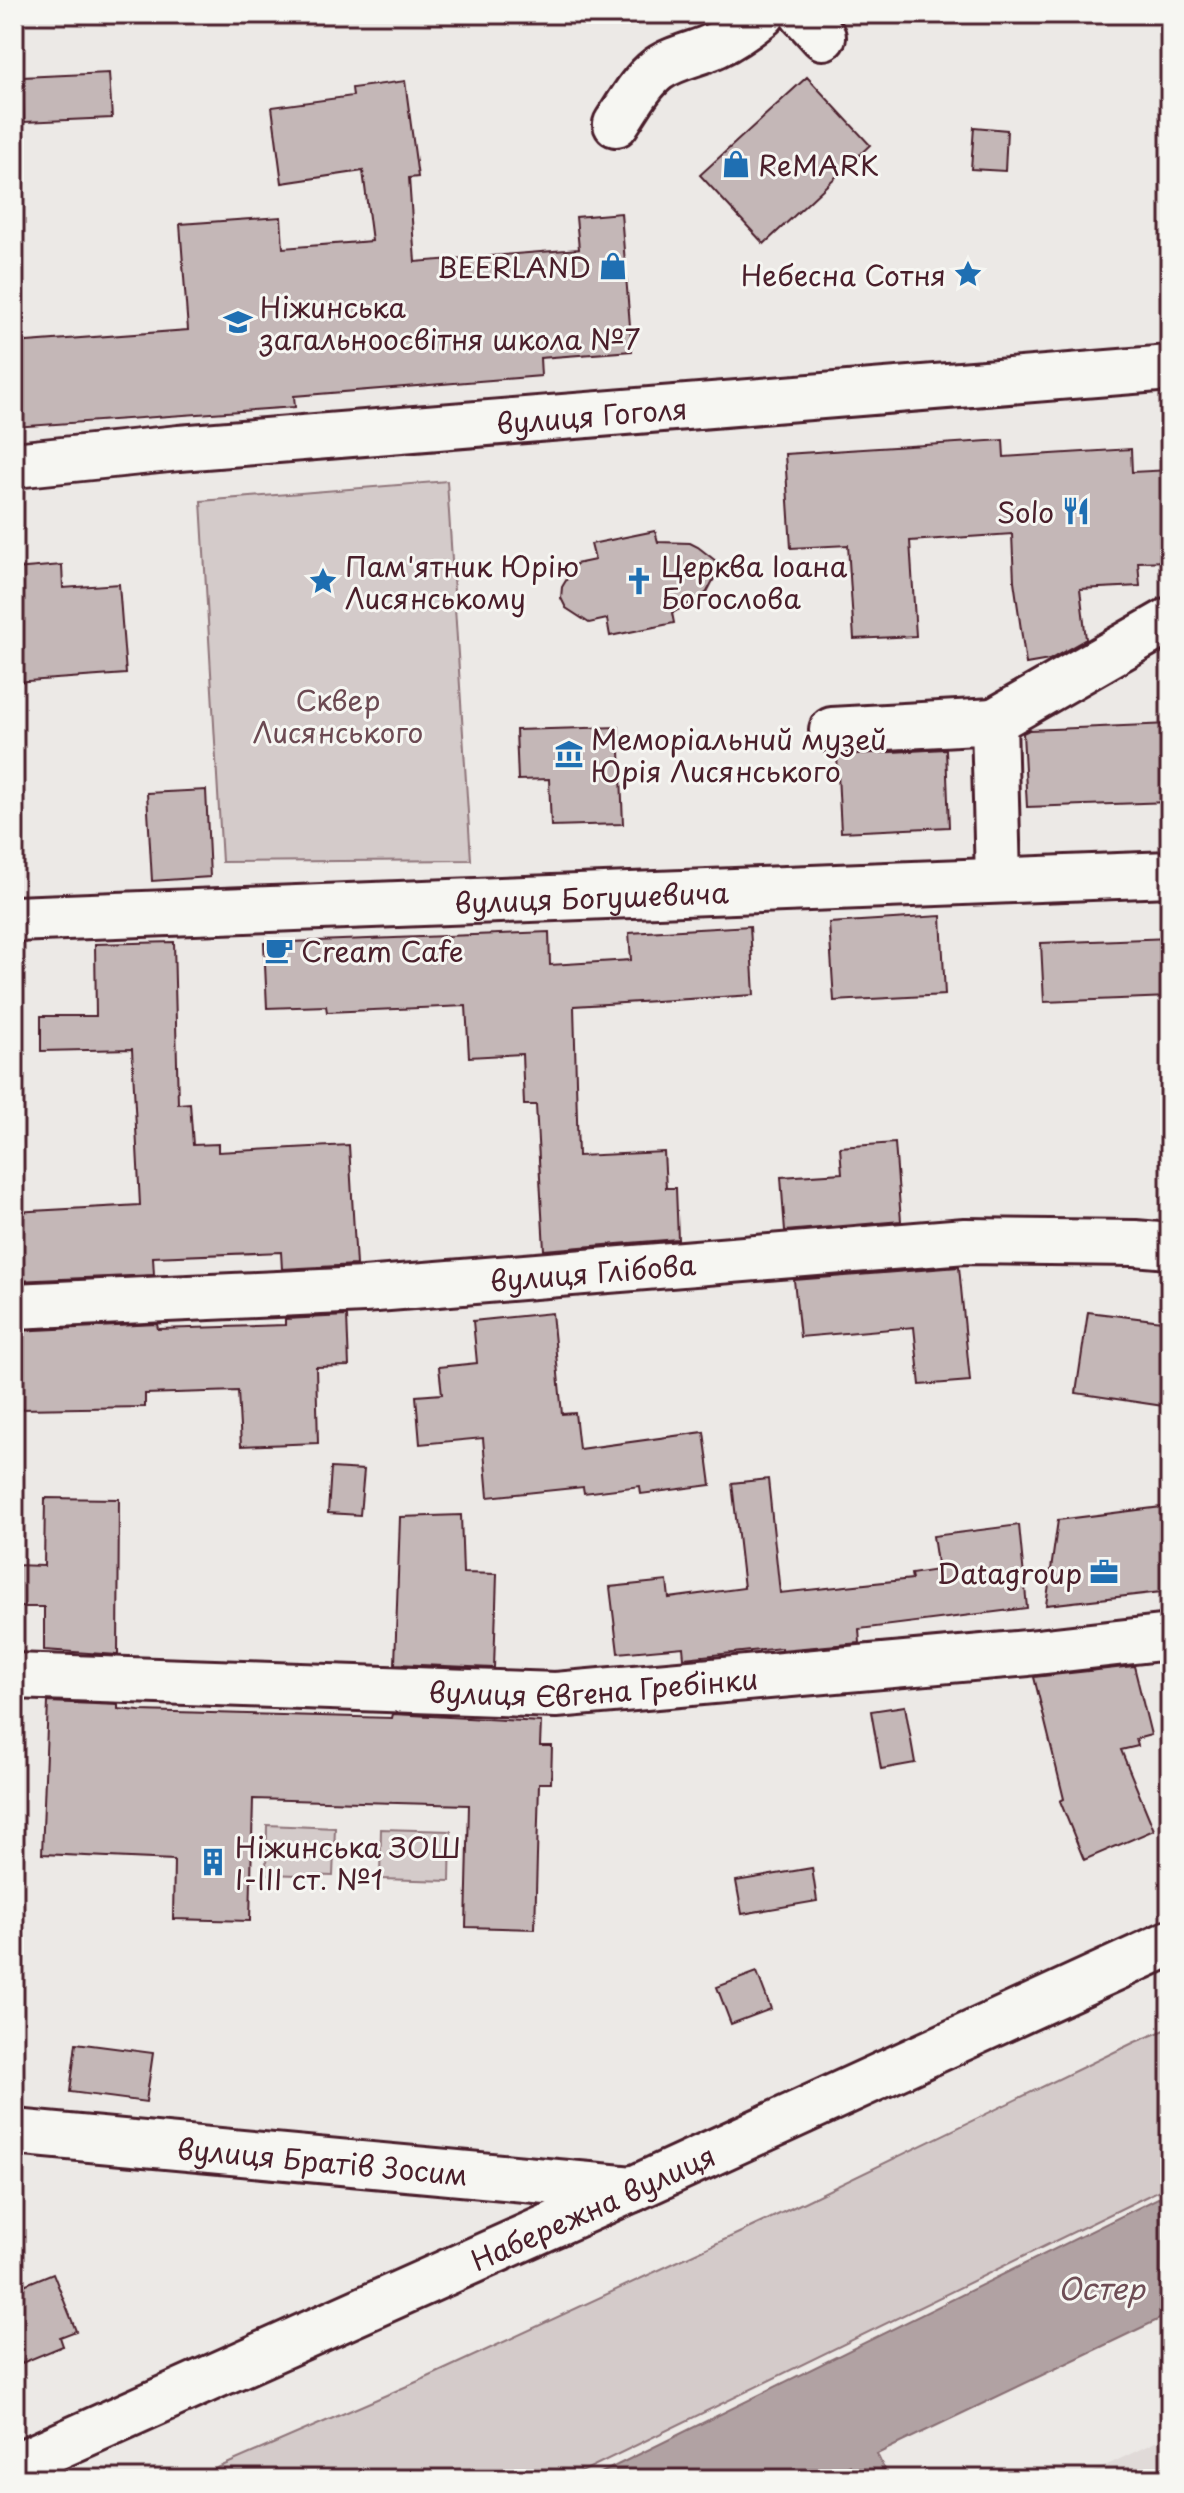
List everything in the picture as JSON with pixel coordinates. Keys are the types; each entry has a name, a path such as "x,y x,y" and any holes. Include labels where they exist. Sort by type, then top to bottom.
{"street":[{"path":"616,124 641,86 659,69 718,44 763,14"},
{"name":"вулиця Гоголя","path":"14,465 179,448 1170,368"},
{"path":"832,730 994,721 1170,620"},
{"path":"994,721 998,880"},
{"name":"вулиця Богушевича","path":"14,919 1170,874"},
{"name":"вулиця Глібова","path":"14,1306 364,1290 965,1241 1105,1242 1170,1246"},
{"name":"вулиця Євгена Гребінки","path":"14,1676 556,1695 1028,1653 1170,1637"},
{"name":"Набережна вулиця","path":"14,2466 633,2189 1170,1943"},
{"name":"вулиця Братів Зосим","path":"14,2132 633,2189"}],"shaded area":[{"path":"1170,2435 1170,2479 1078,2479"}],"green space":[{"name":"Сквер Лисянського","path":"447,481 471,860 222,862 201,501"},
{"path":"267,1825 335,1828 333,1876 266,1874"},
{"path":"381,1829 451,1831 450,1881 380,1879"},
{"path":"1170,2028 1170,2185 567,2479 192,2479 428,2377"}],"water":[{"name":"Остер","path":"1170,2192 1170,2314 877,2454 887,2475 879,2479 857,2479 850,2465 823,2479 589,2479"}],"building":[{"path":"109,73 112,118 24,122 22,77"},
{"path":"807,77 870,145 764,244 700,175"},
{"path":"405,81 418,177 409,178 415,262 579,249 576,217 621,213 632,351 540,358 541,376 294,396 295,407 14,427 14,343 188,330 180,224 281,217 283,248 372,241 363,171 282,183 272,107 353,96 352,88"},
{"path":"974,127 1007,130 1005,171 971,169"},
{"path":"1003,440 1004,457 1131,449 1132,472 1170,470 1170,561 1138,562 1140,586 1080,589 1086,639 1049,660 1026,664 1014,581 1012,534 910,541 916,636 854,639 848,545 791,548 785,454"},
{"name":"Церква Іоана Богослова","path":"655,531 658,542 690,543 721,565 707,592 672,613 674,623 610,636 607,619 589,623 566,608 561,598 562,587 576,564 595,560 591,544"},
{"path":"62,565 63,588 119,584 126,674 14,682 14,569"},
{"path":"1170,724 1170,802 1027,807 1023,733 1029,730"},
{"name":"Меморіальний музей Юрія Лисянського","path":"619,727 623,824 551,826 549,779 518,780 516,730"},
{"path":"946,749 949,827 841,832 837,755"},
{"path":"206,790 210,877 152,881 147,793"},
{"path":"941,916 945,995 834,1001 829,923"},
{"path":"750,926 754,995 574,1006 578,1156 664,1152 666,1188 676,1188 678,1239 544,1250 536,1105 524,1105 522,1054 469,1057 466,1006 327,1012 326,1006 267,1008 264,943 549,932 550,965 631,960 629,933"},
{"path":"1170,938 1170,997 1044,1002 1041,943"},
{"path":"174,942 178,1104 190,1103 193,1145 218,1144 218,1152 349,1145 356,1265 282,1269 281,1252 153,1257 154,1275 15,1281 14,1212 140,1205 132,1049 41,1051 41,1016 96,1016 95,944"},
{"path":"895,1143 901,1221 785,1231 781,1177 842,1173 840,1147"},
{"path":"959,1267 970,1381 920,1385 914,1327 800,1337 794,1280"},
{"path":"1088,1312 1170,1322 1170,1407 1076,1393"},
{"path":"552,1313 562,1414 575,1413 579,1449 704,1432 711,1485 641,1494 640,1486 584,1493 583,1487 488,1497 483,1438 420,1444 416,1396 442,1394 439,1367 477,1363 473,1321"},
{"path":"347,1316 349,1366 316,1367 318,1443 241,1446 238,1391 145,1394 145,1407 18,1409 16,1331 157,1324 158,1329 285,1325 285,1319"},
{"path":"331,1468 364,1470 360,1515 328,1513"},
{"path":"768,1479 780,1593 912,1579 911,1574 938,1570 933,1536 1019,1525 1027,1608 859,1629 860,1643 684,1658 683,1647 618,1653 610,1587 667,1581 669,1598 744,1588 732,1483"},
{"path":"45,1498 119,1499 118,1655 44,1650 44,1607 14,1607 14,1565 44,1566"},
{"path":"1170,1506 1170,1591 1046,1605 1058,1520"},
{"path":"461,1515 463,1573 497,1574 494,1668 395,1664 400,1517"},
{"path":"1134,1666 1151,1735 1136,1739 1138,1746 1121,1750 1154,1830 1084,1860 1060,1801 1064,1799 1034,1677"},
{"name":"Ніжинська ЗОШ І-ІІІ ст. №1","path":"48,1702 118,1705 118,1709 139,1711 392,1718 393,1714 541,1722 540,1746 552,1746 551,1783 539,1783 535,1929 466,1927 469,1805 253,1799 250,1921 173,1919 174,1860 42,1854"},
{"path":"905,1706 915,1763 881,1769 871,1711"},
{"path":"812,1868 817,1901 742,1914 736,1881"},
{"path":"757,1972 771,2009 731,2024 717,1987"},
{"path":"76,2043 153,2053 146,2102 70,2092"},
{"path":"53,2273 76,2331 60,2337 63,2346 22,2363 14,2342 14,2289"}],"place":[{"name":"ReMARK","path":"736,164"},
{"name":"BEERLAND","path":"613,266"},
{"name":"Небесна Сотня","path":"968,274"},
{"name":"Ніжинська загальноосвітня школа №7","path":"238,322"},
{"name":"Solo","path":"1076,511"},
{"name":"Пам'ятник Юрію Лисянському","path":"323,581"},
{"name":"Церква Іоана Богослова","path":"639,581"},
{"name":"Меморіальний музей Юрія Лисянського","path":"569,754"},
{"name":"Cream Cafe","path":"279,950"},
{"name":"Datagroup","path":"1104,1572"},
{"name":"Ніжинська ЗОШ І-ІІІ ст. №1","path":"213,1862"}]}
